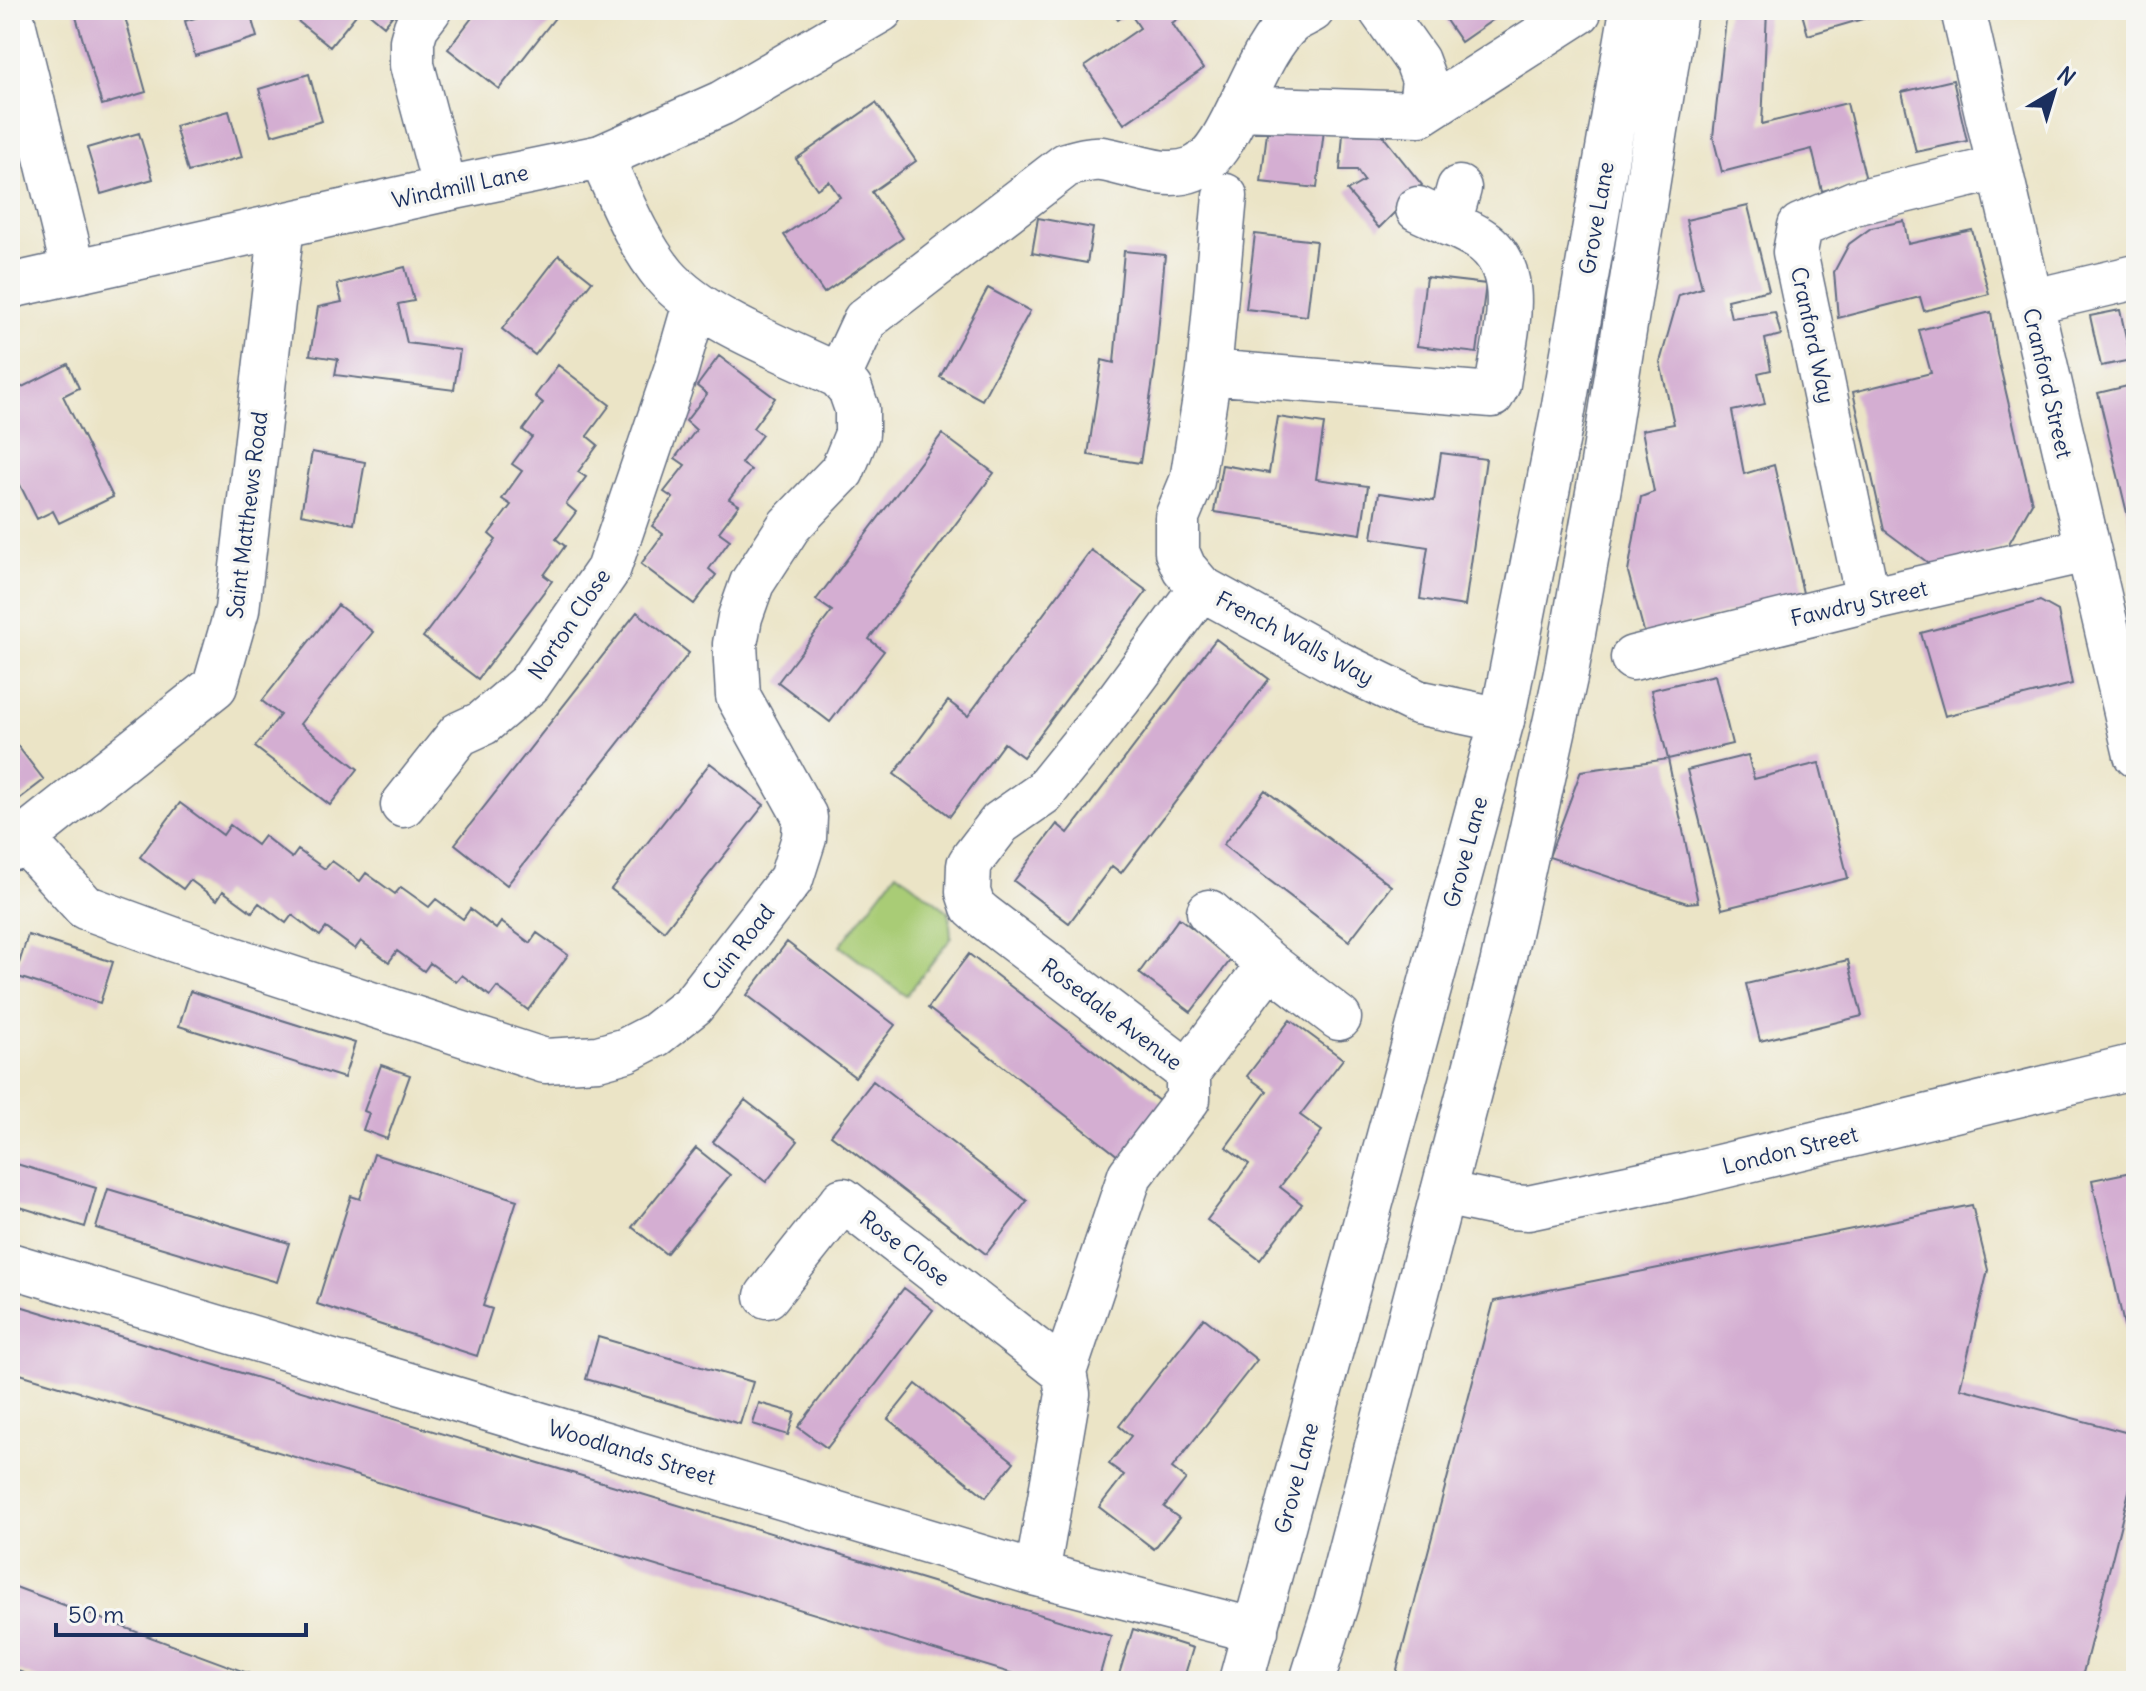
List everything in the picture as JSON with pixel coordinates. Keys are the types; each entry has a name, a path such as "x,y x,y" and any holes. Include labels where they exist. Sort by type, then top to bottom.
{"street":[{"path":"10,10 74,271"},
{"path":"429,10 416,27 412,41 412,65 445,189"},
{"name":"French Walls Way","path":"1312,10 1290,23 1269,49 1239,108 1220,174 1209,372 1192,481 1177,517 1177,552 1184,568 1201,588 1339,664 1417,702 1502,720"},
{"path":"1381,10 1417,61 1424,80 1420,114"},
{"name":"Grove Lane","path":"1241,1681 1502,720 1563,411 1632,10"},
{"name":"Grove Lane","path":"1312,1681 1336,1604 1502,965 1566,673 1602,470 1675,10"},
{"name":"Cranford Street","path":"1963,10 2136,755"},
{"path":"1239,108 1420,114 1579,12"},
{"name":"Windmill Lane","path":"10,286 601,157 722,103 855,16"},
{"path":"601,157 636,231 665,275 695,304 839,376 865,320 1066,165 1100,159 1149,171 1176,173 1193,169 1220,174"},
{"name":"Cranford Way","path":"1868,600 1795,252 1800,226 1854,203 1998,168"},
{"path":"1209,372 1492,395 1498,384 1509,295 1504,265 1493,250 1442,207"},
{"name":"Saint Matthews Road","path":"16,844 215,686 237,610 282,225"},
{"path":"2030,302 2136,277"},
{"name":"Norton Close","path":"403,805 459,734 483,723 529,684 608,570 676,370 695,304"},
{"name":"Cuin Road","path":"16,844 85,907 175,940 545,1061 598,1058 626,1050 655,1035 693,1005 791,879 804,838 805,817 738,696 735,644 740,617 752,583 789,526 842,471 857,434 857,409 850,389 839,376"},
{"name":"Fawdry Street","path":"1633,658 2086,550"},
{"name":"Rosedale Avenue","path":"1037,1574 1068,1394 1064,1372 1130,1175 1188,1099 1188,1072 973,907 968,892 969,865 1000,823 1043,793 1119,699 1201,588"},
{"path":"1209,912 1339,1018"},
{"path":"1188,1072 1269,964"},
{"name":"London Street","path":"1443,1193 1528,1208 1690,1174 2136,1066"},
{"name":"Rose Close","path":"767,1296 843,1200 1064,1372"},
{"name":"Woodlands Street","path":"10,1265 1037,1574 1256,1631"}],"green space":[{"path":"897,872 949,912 951,938 906,996 840,946"}],"building":[{"path":"74,10 123,10 146,92 102,105"},
{"path":"221,10 249,10 257,37 195,56 185,21"},
{"path":"301,10 350,10 356,15 330,47 294,18"},
{"path":"365,10 397,10 384,26"},
{"path":"478,10 561,10 499,89 448,49"},
{"path":"1110,10 1190,10 1172,23 1203,69 1124,124 1085,66 1140,28 1129,12 1118,20"},
{"path":"1439,10 1507,10 1461,42"},
{"path":"1727,10 1767,10 1762,124 1847,103 1866,180 1822,191 1812,149 1722,172 1713,137"},
{"path":"1801,10 1890,10 1890,11 1808,35"},
{"path":"309,74 322,121 272,135 259,89"},
{"path":"1953,80 1967,141 1916,152 1902,92"},
{"path":"876,103 916,161 872,192 903,238 824,293 784,235 840,197 829,181 817,189 796,159"},
{"path":"229,111 242,157 188,172 175,126"},
{"path":"1268,124 1324,130 1317,188 1261,182"},
{"path":"139,133 153,179 101,194 87,148"},
{"path":"1343,134 1382,135 1422,185 1379,228 1347,191 1364,181 1357,170 1340,170"},
{"path":"1748,206 1769,290 1727,300 1731,318 1775,312 1781,335 1765,339 1771,370 1758,373 1765,404 1732,411 1744,474 1774,465 1803,593 1645,635 1628,572 1641,497 1654,492 1642,430 1674,424 1660,362 1679,295 1702,288 1686,220"},
{"path":"1038,218 1093,228 1087,263 1032,253"},
{"path":"1904,221 1908,244 1972,230 1989,294 1924,311 1920,297 1838,318 1834,272 1849,244 1871,228"},
{"path":"1255,234 1316,241 1307,316 1246,309"},
{"path":"1124,251 1165,255 1155,367 1140,463 1088,455 1102,360 1114,363"},
{"path":"559,255 592,281 535,355 502,329"},
{"path":"405,267 414,301 398,304 407,343 460,350 454,390 335,375 338,359 310,355 318,307 342,302 337,284"},
{"path":"1426,277 1486,284 1477,353 1417,346"},
{"path":"988,288 1030,311 982,400 940,377"},
{"path":"2120,310 2131,360 2101,366 2090,316"},
{"path":"1991,312 1997,354 2032,503 2007,547 1935,568 1884,530 1853,392 1931,373 1919,330"},
{"path":"719,356 775,398 753,428 762,435 741,463 751,470 729,499 739,505 719,532 730,540 709,569 716,575 694,604 641,564 663,534 652,526 673,498 664,492 685,465 675,458 696,430 686,421 707,394 697,386"},
{"path":"68,364 79,388 63,396 113,497 59,523 53,511 37,519 10,465 10,393"},
{"path":"558,365 610,405 587,436 598,445 578,472 586,477 566,504 576,512 556,539 565,546 544,575 552,581 478,679 423,637 496,540 489,534 511,505 502,499 522,471 512,464 532,437 523,430 543,403 535,396"},
{"path":"2136,384 2136,546 2135,546 2098,393"},
{"path":"1278,417 1324,424 1316,479 1368,486 1361,534 1214,512 1222,465 1269,473"},
{"path":"942,434 994,473 869,639 884,651 830,722 778,682 832,611 816,600"},
{"path":"312,452 365,462 354,524 301,514"},
{"path":"1441,453 1486,459 1465,606 1420,599 1428,547 1372,538 1379,493 1434,501"},
{"path":"1091,550 1147,591 1023,757 1004,743 950,816 894,774 948,701 968,716"},
{"path":"2040,601 2058,611 2072,684 1945,716 1921,633"},
{"path":"338,605 373,632 300,724 358,769 330,805 255,747 280,715 262,701"},
{"path":"637,612 689,653 507,885 455,844"},
{"path":"1216,639 1269,679 1121,873 1112,866 1069,923 1014,881 1057,824 1068,833"},
{"path":"1715,675 1732,744 1668,759 1651,690"},
{"path":"10,736 44,780 10,806"},
{"path":"1748,755 1754,779 1819,763 1848,878 1722,909 1687,770"},
{"path":"1668,759 1698,902 1687,903 1549,857 1581,771"},
{"path":"710,763 764,805 664,931 611,889"},
{"path":"1265,790 1391,886 1349,941 1223,845"},
{"path":"180,803 223,835 230,825 257,845 264,836 292,858 298,850 325,869 332,861 360,881 366,873 395,894 401,887 429,907 436,899 463,919 470,909 496,929 501,922 530,943 537,933 568,955 528,1010 497,987 490,996 462,975 456,982 430,963 424,971 397,951 389,962 361,941 355,949 326,928 320,936 292,915 286,923 259,903 252,912 223,891 217,900 190,880 183,889 140,857"},
{"path":"1179,918 1232,958 1191,1012 1139,973"},
{"path":"28,935 113,962 100,1003 15,976"},
{"path":"787,942 895,1025 855,1077 747,995"},
{"path":"969,954 1164,1105 1122,1159 928,1008"},
{"path":"1848,960 1862,1016 1760,1041 1746,984"},
{"path":"190,991 355,1043 344,1078 179,1026"},
{"path":"1290,1020 1343,1059 1300,1115 1322,1131 1280,1187 1302,1204 1260,1260 1207,1220 1249,1164 1226,1147 1267,1091 1247,1076"},
{"path":"381,1065 410,1075 387,1139 363,1130 369,1113 364,1111"},
{"path":"873,1081 1027,1201 986,1254 831,1135"},
{"path":"745,1100 798,1141 766,1182 713,1142"},
{"path":"696,1148 730,1175 666,1254 632,1227"},
{"path":"374,1154 517,1200 483,1306 492,1309 477,1356 317,1304 351,1196 360,1199"},
{"path":"10,1162 96,1188 85,1227 10,1204"},
{"path":"2136,1171 2136,1375 2135,1375 2092,1180"},
{"path":"108,1189 289,1243 277,1282 96,1228"},
{"path":"1972,1205 1988,1270 1960,1388 2136,1435 2136,1464 2081,1681 1394,1681 1494,1301"},
{"path":"904,1288 933,1310 827,1448 798,1427"},
{"path":"10,1303 1111,1636 1098,1681 1037,1681 10,1371"},
{"path":"1204,1318 1257,1360 1172,1468 1186,1479 1164,1507 1179,1518 1154,1549 1099,1507 1124,1475 1109,1464 1131,1436 1119,1426"},
{"path":"598,1337 753,1382 740,1424 586,1379"},
{"path":"916,1384 1014,1462 986,1497 888,1419"},
{"path":"759,1403 795,1413 788,1435 753,1424"},
{"path":"10,1585 269,1681 44,1681 10,1668"},
{"path":"1133,1629 1193,1648 1183,1681 1117,1681"}]}
